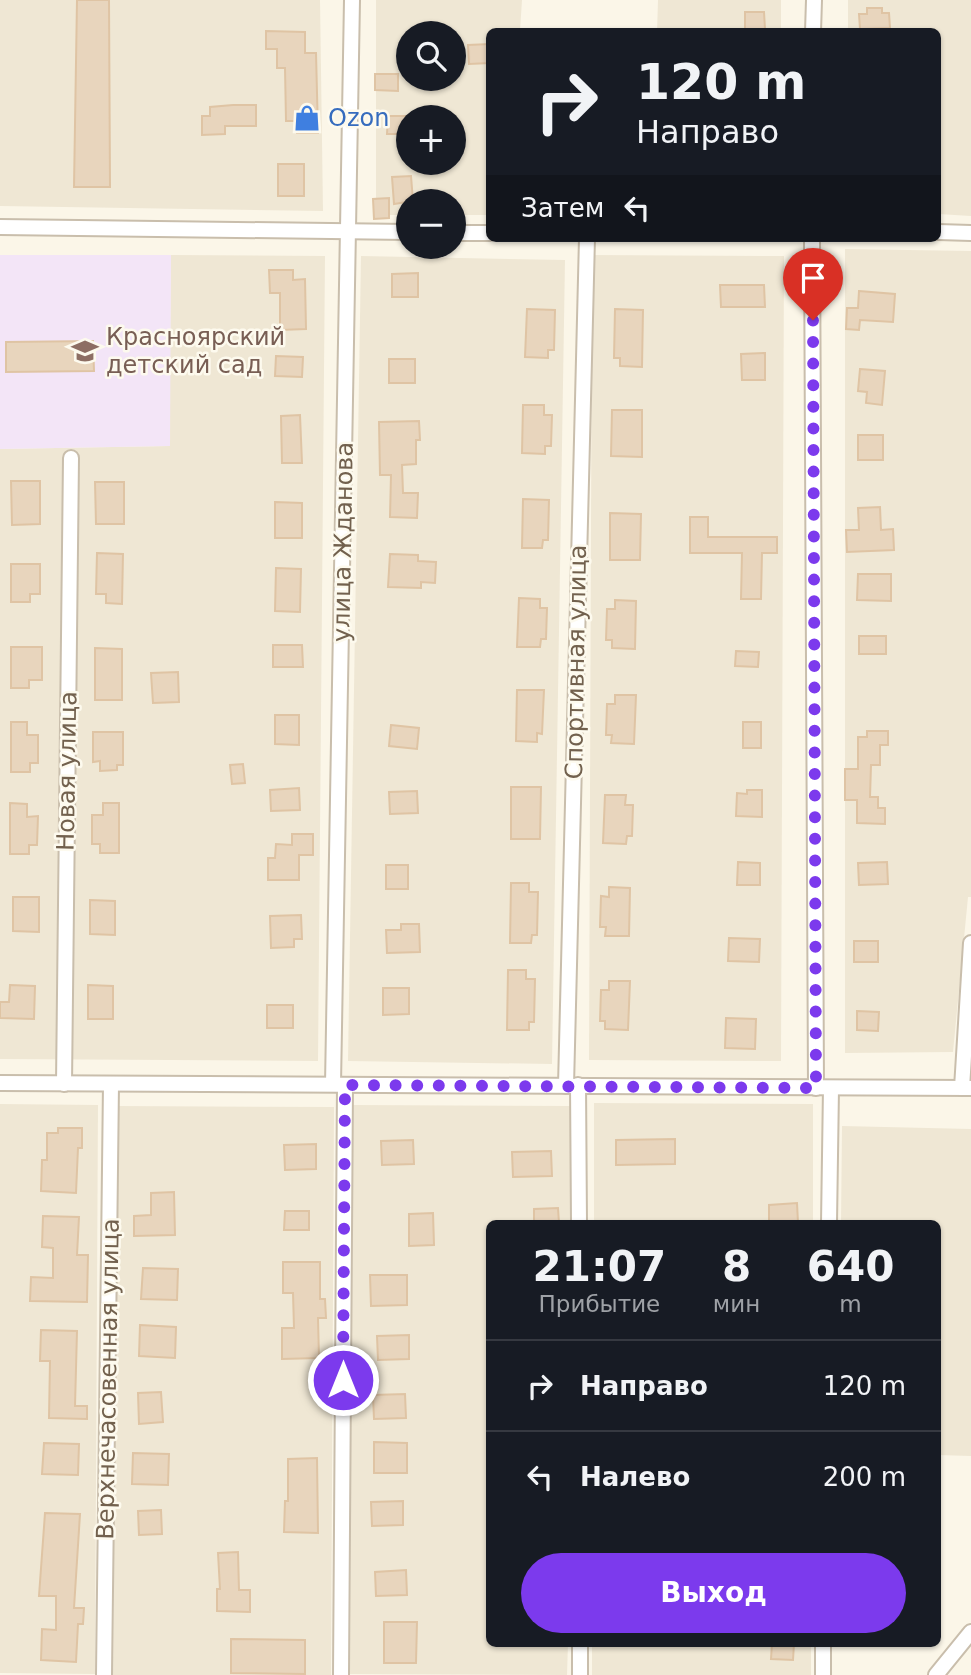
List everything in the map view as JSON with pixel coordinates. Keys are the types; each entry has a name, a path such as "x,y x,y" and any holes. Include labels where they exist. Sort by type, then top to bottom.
{"street":[{"name":"улица Жданова","path":"341,1675 339,1084 352,0"},
{"path":"813,28 814,0"},
{"path":"0,227 396,232"},
{"path":"941,232 971,233"},
{"path":"466,233 486,233"},
{"name":"Спортивная улица","path":"579,1220 572,1085 587,242"},
{"path":"812,242 824,1088 829,1220"},
{"name":"Новая улица","path":"64,1084 71,458"},
{"path":"0,1083 967,1088 971,943"},
{"name":"Верхнечасовенная улица","path":"104,1675 111,1084"},
{"path":"936,1675 971,1632"},
{"path":"580,1647 580,1675"},
{"path":"823,1675 824,1647"}],"shaded area":[{"path":"0,0 320,0 323,211 0,206"},
{"path":"376,0 522,0 520,28 486,28 486,215 466,215 466,189 396,189 396,215 376,215"},
{"path":"658,0 781,0 781,28 657,28"},
{"path":"848,0 971,0 971,216 941,214 941,28 848,28"},
{"path":"845,249 971,251 971,897 968,897 953,1052 845,1053"},
{"name":"Красноярский детский сад","path":"0,255 171,255 170,446 0,449"},
{"path":"171,255 325,256 318,1061 0,1059 0,449 169,446"},
{"path":"592,255 784,256 781,1061 589,1060"},
{"path":"361,256 396,257 396,259 565,260 552,1064 348,1061"},
{"path":"594,1103 813,1104 813,1220 594,1220"},
{"path":"0,1104 98,1105 95,1674 0,1673"},
{"path":"352,1105 570,1106 570,1220 486,1220 486,1647 568,1647 567,1675 350,1674"},
{"path":"116,1106 334,1107 331,1675 113,1675"},
{"path":"842,1126 971,1129 971,1456 941,1455 941,1220 841,1220"},
{"path":"592,1647 811,1647 811,1675 592,1675"}],"building":[{"path":"77,0 109,0 110,187 74,187"},
{"path":"867,8 882,8 882,13 889,13 890,28 860,28 859,14 867,14"},
{"path":"745,12 764,12 765,28 745,28"},
{"path":"266,31 305,32 305,53 316,53 318,133 297,133 297,121 286,121 285,68 277,68 277,49 266,49"},
{"path":"486,44 486,63 469,64 468,45"},
{"path":"375,74 396,74 396,91 375,90"},
{"path":"256,105 256,126 225,126 225,134 202,135 202,116 210,116 210,107"},
{"path":"388,116 396,116 396,134 387,134"},
{"path":"278,164 304,164 304,196 278,196"},
{"path":"411,176 412,189 396,189 394,204 392,177"},
{"path":"389,198 389,218 374,219 373,199"},
{"path":"269,270 293,270 293,280 305,279 306,329 280,330 280,293 270,293"},
{"path":"418,273 418,297 392,297 392,274"},
{"path":"720,285 764,285 765,307 721,307"},
{"path":"859,291 895,294 893,322 860,320 859,330 846,329 847,308 858,308"},
{"path":"527,309 555,310 554,350 548,350 548,358 525,357"},
{"path":"615,309 643,310 642,367 620,366 620,358 614,358"},
{"path":"93,341 94,371 6,372 6,342"},
{"path":"765,353 765,380 742,380 741,354"},
{"path":"276,356 303,357 302,377 275,376"},
{"path":"389,359 415,359 415,383 389,383"},
{"path":"860,369 885,371 882,405 866,403 867,392 858,391"},
{"path":"523,405 544,405 544,415 552,415 551,446 545,446 545,454 522,453"},
{"path":"612,410 642,410 642,457 611,456"},
{"path":"300,415 302,463 282,463 281,416"},
{"path":"419,421 420,440 416,440 416,464 402,465 403,493 418,493 417,518 390,517 391,475 380,475 379,422"},
{"path":"858,435 883,435 883,460 858,460"},
{"path":"11,481 40,481 40,524 12,525"},
{"path":"95,482 124,482 124,524 96,524"},
{"path":"523,499 549,500 548,540 543,540 542,548 522,548"},
{"path":"275,502 302,503 302,538 275,538"},
{"path":"880,507 881,530 893,529 894,550 847,552 846,530 859,530 858,508"},
{"path":"610,513 641,514 640,560 610,560"},
{"path":"690,517 708,517 708,537 777,537 777,553 762,553 761,599 741,599 742,553 690,553"},
{"path":"97,553 123,554 122,604 106,603 106,594 96,594"},
{"path":"390,554 418,555 418,561 436,562 435,583 421,582 421,588 388,587"},
{"path":"11,564 40,564 40,594 30,594 30,602 11,602"},
{"path":"276,568 301,569 300,612 275,611"},
{"path":"858,574 891,574 891,601 857,600"},
{"path":"519,598 540,599 540,608 547,608 546,639 541,639 540,647 517,647"},
{"path":"615,600 636,601 635,649 612,648 612,640 606,640 607,609 615,609"},
{"path":"859,636 886,636 886,654 859,654"},
{"path":"273,645 302,645 303,667 273,667"},
{"path":"11,647 42,647 42,680 29,680 29,688 11,688"},
{"path":"95,648 122,649 122,700 95,700"},
{"path":"736,651 759,652 758,667 735,666"},
{"path":"178,672 179,702 153,703 151,673"},
{"path":"517,690 544,690 542,734 537,733 537,742 516,741"},
{"path":"615,695 636,695 634,744 611,743 612,735 606,735 607,704 615,704"},
{"path":"275,715 299,715 299,745 275,744"},
{"path":"11,722 27,722 27,735 38,735 38,763 30,763 30,772 11,772"},
{"path":"743,722 761,722 761,748 743,748"},
{"path":"391,725 419,728 417,749 389,746"},
{"path":"867,731 888,731 888,745 880,745 880,765 871,765 870,797 878,797 878,808 885,808 885,824 857,823 857,800 845,800 845,769 858,769 858,737 867,737"},
{"path":"93,732 123,732 123,765 117,765 117,770 100,771 100,761 93,762"},
{"path":"243,764 245,783 232,784 230,765"},
{"path":"511,787 541,787 540,839 511,839"},
{"path":"299,788 300,810 271,811 270,790"},
{"path":"747,790 762,790 762,817 736,816 737,793 747,794"},
{"path":"417,791 418,813 390,814 389,792"},
{"path":"605,795 626,795 625,805 633,805 632,836 627,836 626,844 603,843"},
{"path":"10,803 27,804 27,817 38,816 37,845 29,845 29,854 10,854"},
{"path":"103,803 119,803 119,853 100,853 100,844 92,844 92,815 103,815"},
{"path":"292,834 313,834 313,855 299,855 299,880 268,880 268,858 275,858 276,844 292,845"},
{"path":"738,862 760,863 760,885 737,885"},
{"path":"887,862 888,884 859,885 858,863"},
{"path":"386,865 408,865 408,889 386,889"},
{"path":"511,883 529,883 529,892 538,892 537,935 532,935 531,943 510,943"},
{"path":"609,887 630,888 629,936 605,936 606,927 600,927 601,896 609,897"},
{"path":"13,897 39,897 39,932 13,931"},
{"path":"90,900 115,901 115,935 90,934"},
{"path":"301,915 302,939 294,939 294,947 271,948 270,916"},
{"path":"401,924 419,924 420,952 387,953 386,930 401,930"},
{"path":"729,938 760,939 759,962 728,961"},
{"path":"854,941 878,941 878,962 854,962"},
{"path":"508,970 526,970 526,979 535,979 534,1022 529,1022 529,1030 507,1030"},
{"path":"609,981 630,981 628,1030 605,1029 605,1021 600,1021 601,990 609,990"},
{"path":"10,985 35,986 34,1019 0,1018 0,1002 9,1002"},
{"path":"88,985 113,986 113,1019 88,1019"},
{"path":"383,988 409,988 409,1014 383,1015"},
{"path":"267,1005 293,1005 293,1028 267,1028"},
{"path":"857,1011 879,1012 878,1031 857,1030"},
{"path":"726,1018 756,1019 755,1049 725,1048"},
{"path":"58,1128 82,1128 82,1148 78,1148 76,1193 41,1191 42,1160 47,1160 47,1133 58,1133"},
{"path":"675,1139 675,1164 616,1165 616,1140"},
{"path":"413,1140 414,1164 382,1165 381,1141"},
{"path":"316,1144 316,1169 285,1170 284,1145"},
{"path":"551,1151 552,1176 513,1177 512,1152"},
{"path":"174,1192 175,1235 134,1236 134,1216 151,1215 151,1193"},
{"path":"797,1203 798,1220 769,1220 769,1205"},
{"path":"558,1208 559,1220 534,1220 534,1209"},
{"path":"285,1211 309,1211 309,1230 284,1230"},
{"path":"433,1213 434,1245 409,1246 409,1214"},
{"path":"43,1216 79,1217 77,1255 88,1255 87,1302 30,1301 31,1277 53,1278 53,1248 42,1247"},
{"path":"283,1262 320,1262 320,1299 325,1299 326,1318 318,1318 319,1358 282,1359 282,1328 294,1328 293,1293 283,1293"},
{"path":"143,1268 178,1269 177,1300 141,1299"},
{"path":"370,1275 407,1275 407,1305 371,1306"},
{"path":"140,1325 176,1327 175,1358 139,1356"},
{"path":"41,1330 77,1331 75,1406 87,1406 87,1419 49,1418 50,1361 40,1361"},
{"path":"409,1335 409,1359 378,1360 377,1336"},
{"path":"161,1392 163,1422 139,1424 138,1393"},
{"path":"405,1394 406,1418 374,1419 373,1395"},
{"path":"374,1442 407,1443 407,1473 374,1473"},
{"path":"44,1443 79,1444 78,1475 42,1474"},
{"path":"133,1453 169,1454 168,1485 132,1484"},
{"path":"317,1458 318,1533 284,1532 285,1501 288,1501 288,1459"},
{"path":"403,1501 403,1525 372,1526 371,1502"},
{"path":"161,1510 162,1534 139,1535 138,1511"},
{"path":"45,1513 80,1514 74,1608 84,1608 83,1624 78,1624 76,1662 41,1660 42,1629 56,1630 56,1596 39,1596"},
{"path":"238,1552 239,1590 250,1590 250,1612 217,1611 217,1589 220,1589 218,1553"},
{"path":"406,1570 407,1595 376,1596 375,1572"},
{"path":"384,1622 417,1622 416,1663 384,1663"},
{"path":"231,1639 305,1640 305,1674 231,1673"},
{"path":"772,1647 794,1647 793,1660 771,1659"}],"place":[{"name":"Ozon","path":"307,118"},
{"name":"Красноярский детский сад","path":"85,351"}],"route":[{"path":"343,1380 345,1085 816,1088 813,320"}]}
